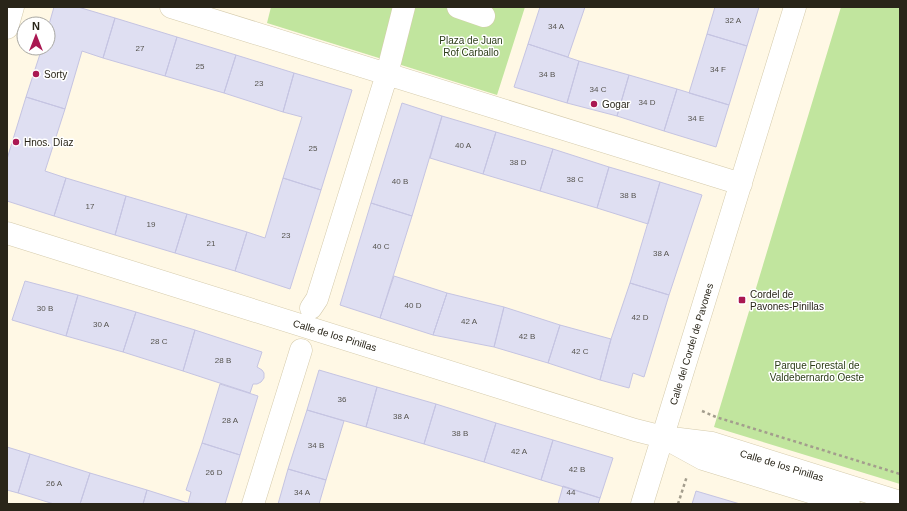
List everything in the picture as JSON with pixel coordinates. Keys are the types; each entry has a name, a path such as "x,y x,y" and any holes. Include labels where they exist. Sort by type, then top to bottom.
{"street":[{"path":"7,28 13,7"},
{"path":"170,7 741,184"},
{"path":"311,308 317,299 387,74 404,7"},
{"path":"458,7 484,16"},
{"name":"Calle del Cordel de Pavones","path":"642,504 795,7"},
{"name":"Calle de los Pinillas","path":"7,233 635,430 663,437 712,443 900,502"},
{"path":"253,504 301,350"},
{"name":"Calle de los Pinillas","path":"663,437 703,460 848,504"}],"path":[{"path":"702,411 716,417 900,474"},
{"path":"678,504 689,470"}],"green space":[{"name":"Plaza de Juan Rof Carballo","path":"271,7 525,7 497,95 267,23"},
{"name":"Parque Forestal de Valdebernardo Oeste","path":"841,7 900,7 900,484 714,427"}],"building":[{"path":"54,7 78,7 115,18 103,58 82,51 65,109 26,97 39,56 56,56 56,16 51,16"},
{"path":"540,7 585,7 568,57 528,44"},
{"path":"715,7 759,7 747,46 707,34"},
{"path":"115,18 177,37 165,76 103,58"},
{"path":"707,34 747,46 729,105 689,93"},
{"path":"177,37 236,55 224,93 165,76"},
{"path":"528,44 579,61 567,103 514,87"},
{"path":"236,55 294,73 283,112 224,93"},
{"path":"579,61 629,75 617,116 567,103"},
{"path":"294,73 352,90 321,190 283,178 302,117 283,112"},
{"path":"629,75 677,89 664,131 617,116"},
{"path":"677,89 729,105 716,147 664,131"},
{"path":"26,97 65,109 45,171 66,178 54,216 7,201 7,159"},
{"path":"402,103 442,116 412,216 371,203"},
{"path":"442,116 496,132 483,174 430,158"},
{"path":"496,132 553,149 540,191 483,174"},
{"path":"553,149 609,167 597,208 540,191"},
{"path":"609,167 660,182 648,224 597,208"},
{"path":"66,178 126,196 115,235 54,216"},
{"path":"283,178 321,190 290,289 235,271 247,232 265,238"},
{"path":"660,182 702,195 669,295 630,283"},
{"path":"126,196 187,214 175,253 115,235"},
{"path":"371,203 412,216 380,318 340,305"},
{"path":"187,214 247,232 235,271 175,253"},
{"path":"394,276 447,293 433,335 380,318"},
{"path":"25,281 78,295 66,336 12,320"},
{"path":"630,283 669,295 644,377 633,373 629,388 600,380 611,339"},
{"path":"447,293 504,307 494,347 433,335"},
{"path":"78,295 136,312 123,352 66,336"},
{"path":"504,307 560,325 548,363 494,347"},
{"path":"136,312 195,330 183,371 123,352"},
{"path":"560,325 611,339 600,380 548,363"},
{"path":"195,330 262,352 257,367 264,373 264,378 261,382 253,384 250,393 183,371"},
{"path":"319,370 377,387 366,427 307,410"},
{"path":"220,384 258,396 240,455 202,443"},
{"path":"377,387 436,404 424,444 366,427"},
{"path":"436,404 496,423 484,462 424,444"},
{"path":"307,410 344,421 326,480 288,469"},
{"path":"496,423 553,440 541,480 484,462"},
{"path":"553,440 613,458 600,498 541,480"},
{"path":"202,443 240,455 225,504 188,503 191,492 186,490"},
{"path":"7,447 30,454 18,493 7,490"},
{"path":"30,454 90,473 80,504 54,504 18,493"},
{"path":"288,469 326,480 319,504 278,504"},
{"path":"90,473 147,490 143,504 80,504"},
{"path":"563,486 600,498 598,504 558,504"},
{"path":"147,490 188,503 191,504 143,504"},
{"path":"696,491 740,504 692,504"}],"place":[{"name":"Sorty","path":"36,74"},
{"name":"Gogar","path":"594,104"},
{"name":"Hnos. Díaz","path":"16,142"},
{"name":"Cordel de Pavones-Pinillas","path":"742,300"}]}
